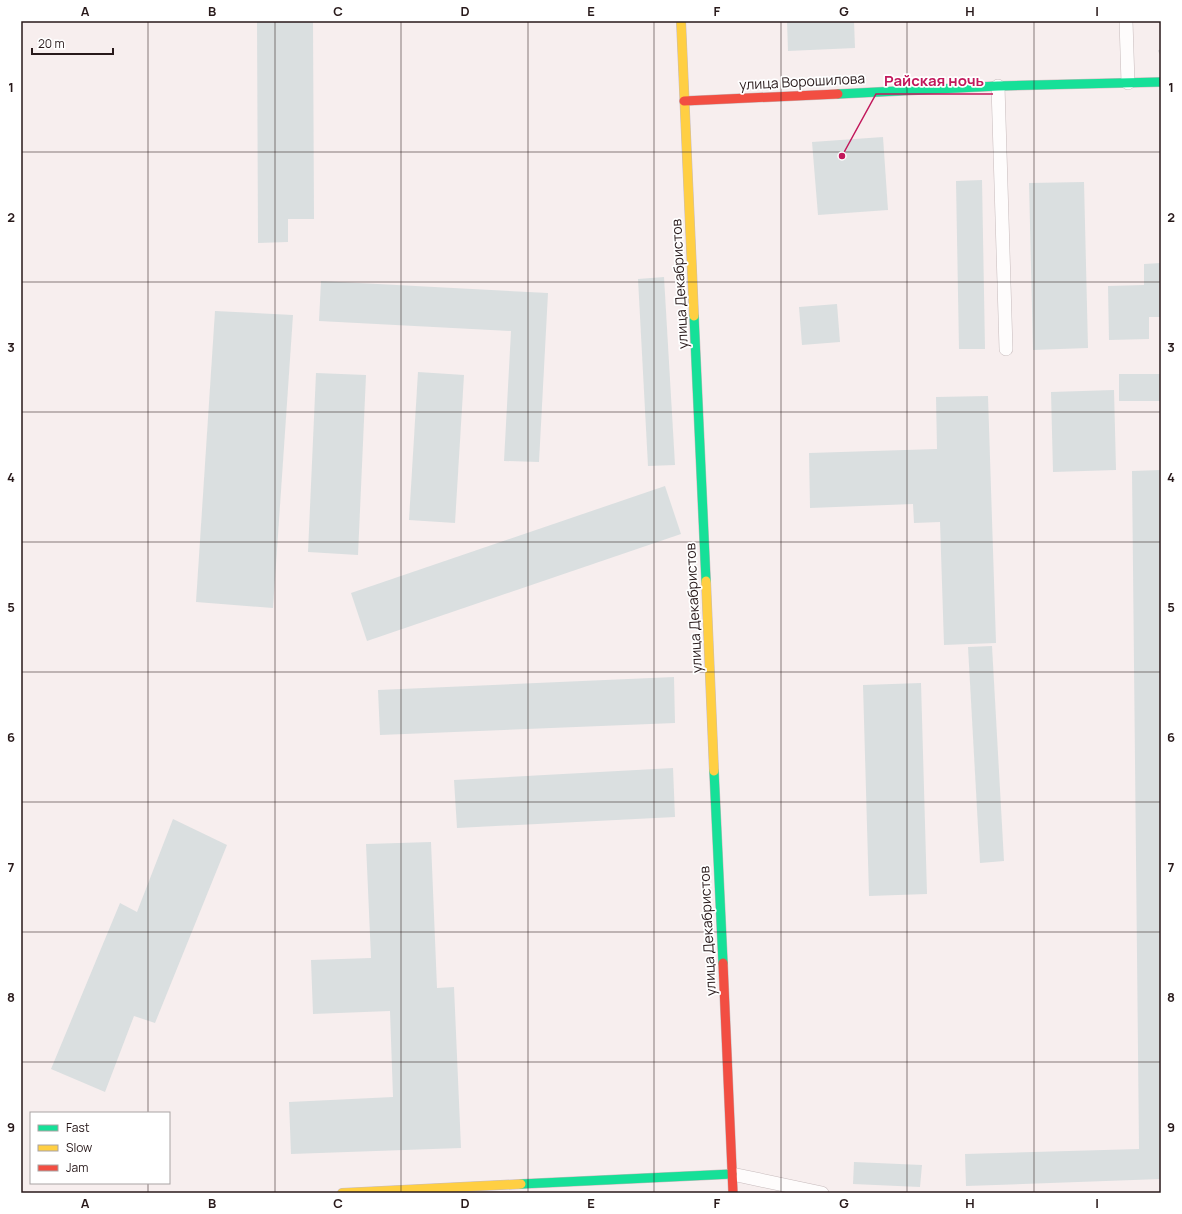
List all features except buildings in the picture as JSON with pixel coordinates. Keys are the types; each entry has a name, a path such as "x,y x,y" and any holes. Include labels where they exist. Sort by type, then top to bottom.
{"street":[{"name":"улица Декабристов","path":"681,21 733,1193"},
{"name":"улица Ворошилова","path":"684,101 998,86 1161,82"},
{"path":"342,1193 732,1174"}],"lane":[{"path":"1126,21 1128,83"},
{"path":"998,86 1006,349"},
{"path":"732,1174 822,1193"}],"path":[{"path":"1159,50 1161,54"}],"traffic: fast":[{"path":"838,94 998,86 1161,82"},
{"path":"694,316 706,581"},
{"path":"714,771 723,963"},
{"path":"521,1184 732,1174"}],"traffic: slow":[{"path":"681,21 694,316"},
{"path":"706,581 714,771"},
{"path":"342,1193 521,1184"}],"traffic: jam":[{"path":"684,101 838,94"},
{"path":"723,963 733,1193"}],"place":[{"name":"Райская ночь","path":"842,156"}]}
